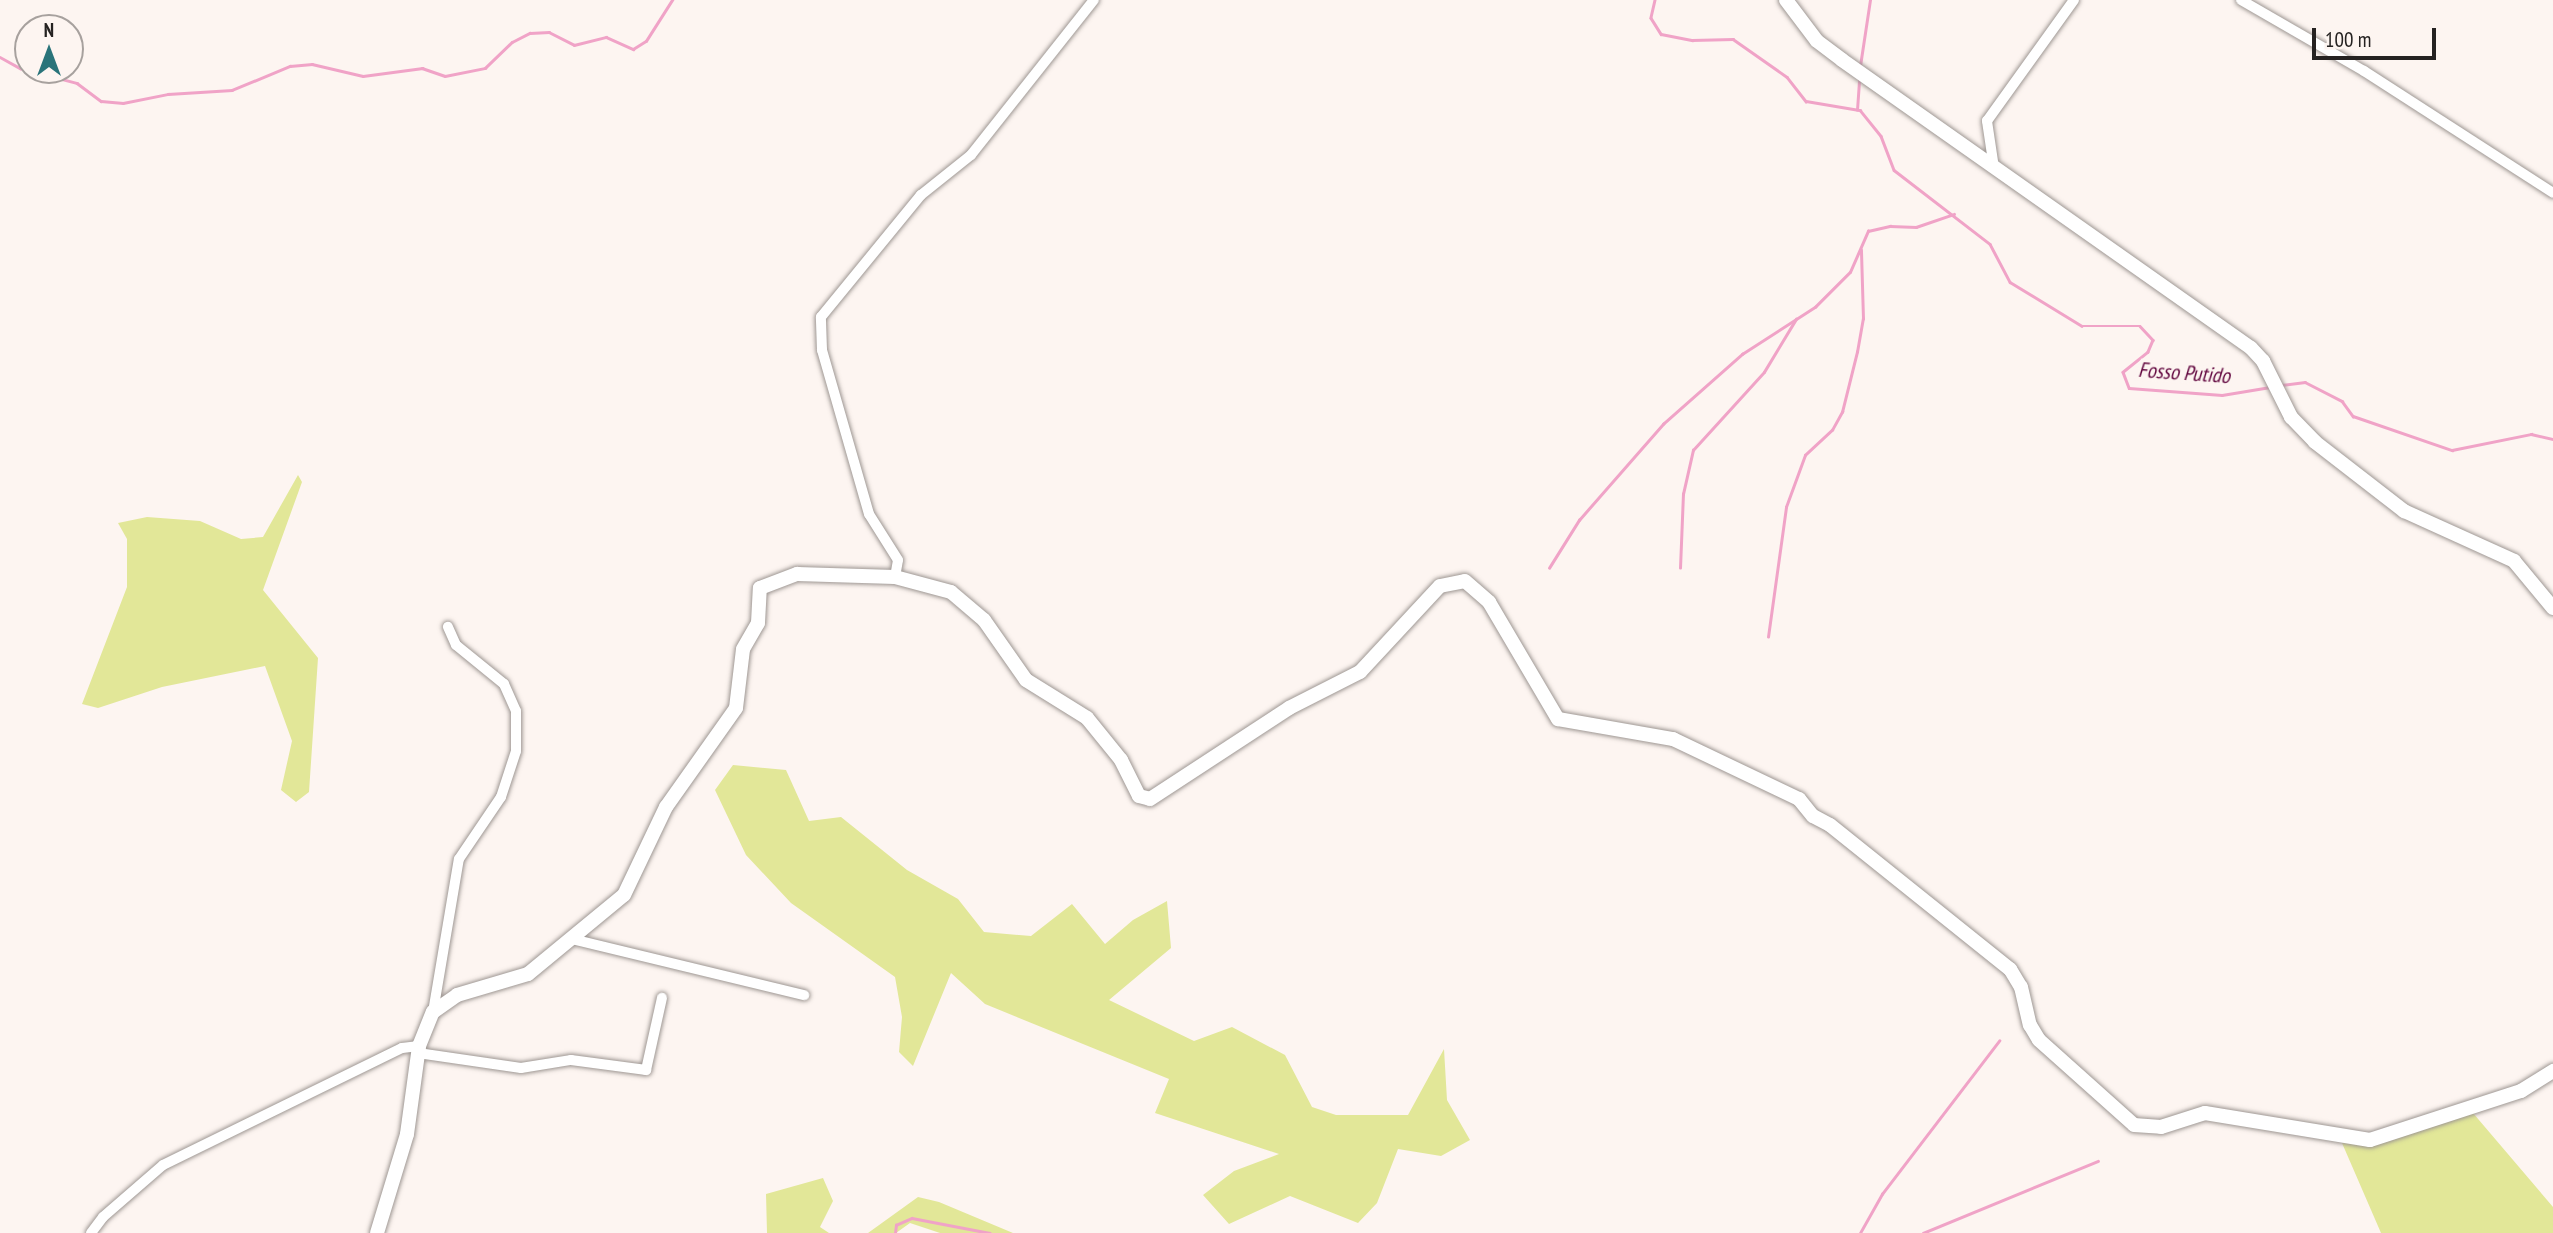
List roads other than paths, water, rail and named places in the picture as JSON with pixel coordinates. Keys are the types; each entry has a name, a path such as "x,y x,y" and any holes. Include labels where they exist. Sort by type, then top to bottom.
{"street":[{"path":"895,577 898,560 869,514 822,349 821,317 921,195 971,155 1029,77 1094,0"},
{"path":"1786,0 1817,41 1842,61 2229,330 2263,362 2291,416 2315,442 2403,512 2514,561 2553,608"},
{"path":"1994,168 1987,121 2074,0"},
{"path":"2241,0 2364,71 2553,193"},
{"path":"433,1012 457,995 528,974 624,895 666,807 736,708 743,649 758,623 760,587 797,575 895,577 961,599 984,620 1027,680 1087,718 1121,760 1139,796 1150,799 1289,708 1360,673 1440,586 1456,580 1473,584 1489,602 1558,719 1673,739 1799,799 1813,816 1830,825 2010,969 2021,986 2030,1025 2039,1040 2124,1117 2146,1129 2205,1113 2370,1140 2521,1091 2553,1071"},
{"path":"377,1233 407,1133 418,1049 433,1012 459,859 501,797 516,751 516,711 504,684 456,645 448,627"},
{"path":"572,939 804,995"},
{"path":"91,1233 103,1217 163,1165 402,1048 521,1068 571,1060 646,1070 662,998"}],"waterway":[{"path":"0,57 20,68 77,83 101,101 123,103 168,94 232,90 290,66 312,64 363,76 422,68 445,76 485,68 512,42 530,33 549,32 574,45 606,37 633,49 646,41 672,0"},
{"name":"Fosso Putido","path":"1655,0 1651,18 1661,34 1692,40 1733,39 1787,77 1806,101 1860,110 1881,136 1894,170 1990,244 2010,282 2082,326 2140,326 2153,340 2148,352 2123,372 2129,388 2222,395 2271,387"},
{"path":"1860,66 1870,0"},
{"path":"1857,110 1859,79"},
{"path":"1549,568 1579,520 1663,424 1742,354 1815,307 1850,272 1868,231 1890,226 1916,227 1954,214"},
{"path":"1768,637 1786,507 1805,455 1832,430 1842,412 1857,352 1863,319 1861,250"},
{"path":"1680,568 1683,494 1693,450 1764,372 1796,319"},
{"name":"Fosso Putido","path":"2281,385 2305,382 2342,401 2353,416 2452,450 2531,434 2553,439"},
{"path":"1860,1233 1882,1194 1999,1041"},
{"path":"1923,1233 2098,1161"},
{"path":"895,1233 896,1225 912,1218 990,1233"}]}
